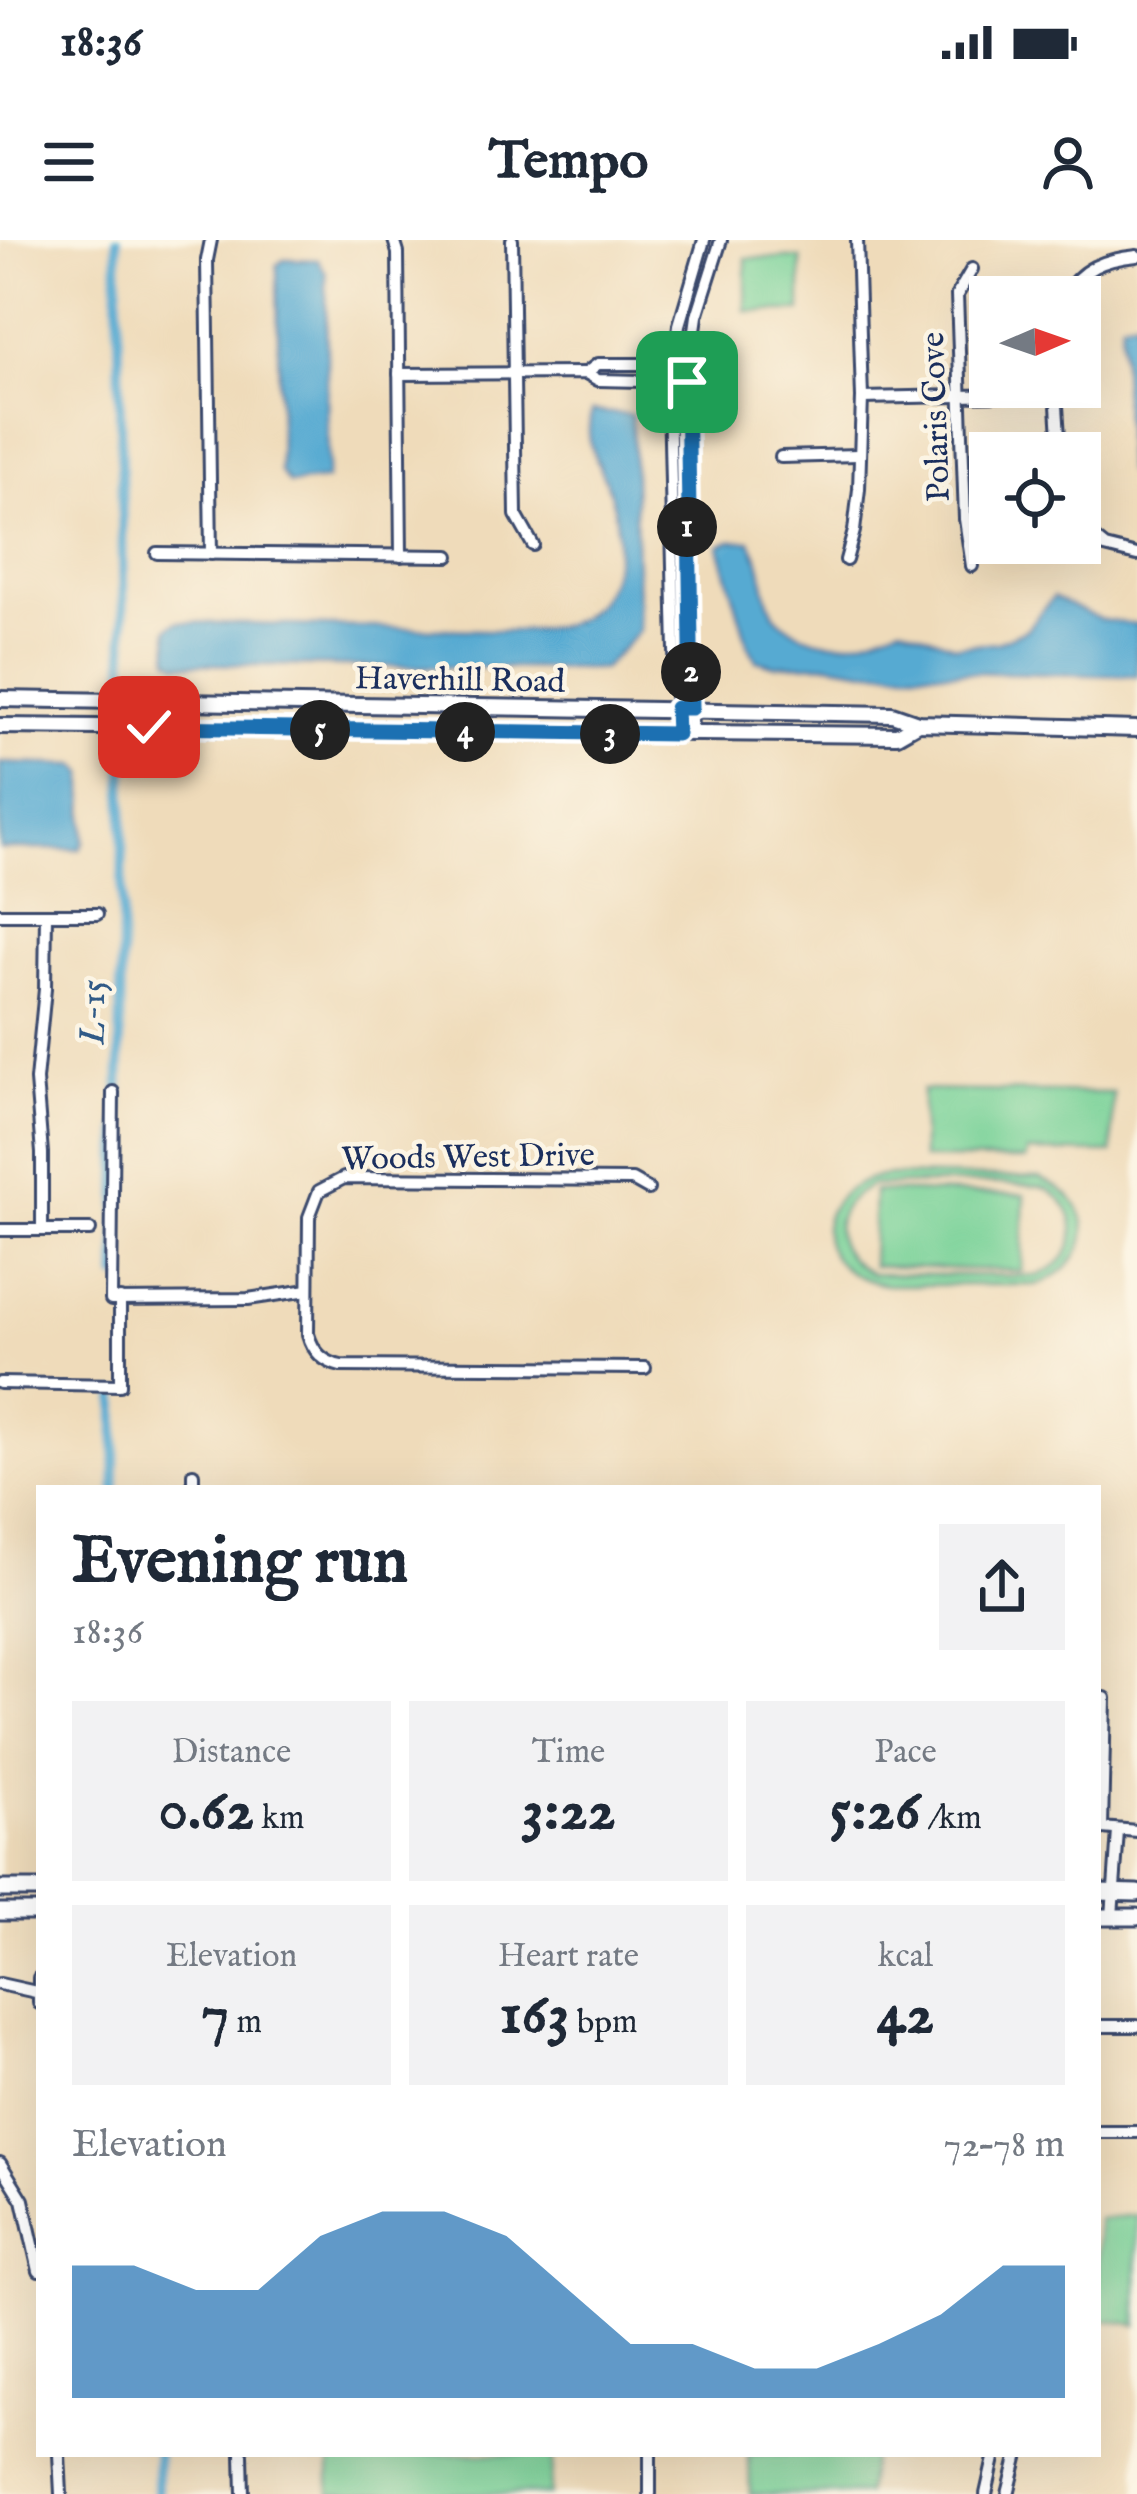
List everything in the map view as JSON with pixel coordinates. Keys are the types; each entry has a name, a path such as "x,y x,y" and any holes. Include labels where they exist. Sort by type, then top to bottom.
{"main road":[{"path":"1105,1892 1137,1893"},
{"path":"0,1893 36,1893"},
{"path":"0,1912 36,1912"},
{"path":"1105,1917 1137,1917"}],"street":[{"path":"211,240 207,260 212,554"},
{"path":"394,240 398,254 401,556"},
{"path":"512,240 516,515 532,545"},
{"path":"685,735 669,437 671,381 682,312 704,240"},
{"path":"684,708 688,364 697,316 721,240"},
{"path":"846,560 854,531 862,398 857,240"},
{"path":"1080,276 1092,266 1137,256"},
{"name":"Polaris Cove","path":"972,269 957,295 965,519 972,566"},
{"path":"586,373 598,364 688,364"},
{"path":"399,374 586,373 598,380 687,382"},
{"path":"862,398 969,395"},
{"path":"781,457 858,455"},
{"path":"1101,544 1137,555"},
{"path":"157,553 449,556"},
{"name":"Haverhill Road","path":"0,699 684,708 892,714 918,723 1137,729"},
{"path":"125,700 125,727"},
{"name":"Haverhill Road","path":"0,726 897,735 918,723"},
{"path":"0,914 97,914"},
{"path":"42,1230 36,1080 46,914"},
{"path":"0,1383 121,1385 113,1092"},
{"name":"Woods West Drive","path":"645,1368 341,1366 322,1358 310,1341 309,1210 319,1191 337,1180 632,1180 648,1189"},
{"path":"0,1230 90,1230"},
{"path":"116,1300 248,1299 308,1291"},
{"path":"193,1474 193,1485"},
{"path":"1105,1698 1102,1828 1137,1831"},
{"path":"1105,1917 1105,1892 1118,1831"},
{"path":"0,1984 36,1997"},
{"path":"1101,2026 1137,2026"},
{"path":"1101,2132 1137,2132"},
{"path":"0,2163 23,2200 36,2258"},
{"path":"59,2457 61,2494"},
{"path":"242,2457 243,2494"},
{"path":"650,2457 650,2494"},
{"path":"986,2494 994,2457"},
{"path":"1009,2494 1017,2457"}],"green space":[{"path":"746,258 801,258 801,311 746,311"},
{"path":"922,1090 1113,1093 1112,1153 1027,1152 1026,1160 922,1159"},
{"path":"888,1175 1039,1178 1074,1202 1082,1217 1081,1247 1057,1275 1037,1285 887,1285 860,1277 840,1264 829,1248 825,1230 829,1212 841,1196 861,1183","holes":["992,1184 1049,1190 1071,1216 1069,1251 1061,1262 1037,1276 871,1274 846,1253 837,1229 846,1205 872,1185"]},
{"path":"874,1191 1025,1195 1022,1271 872,1266"},
{"path":"1137,2215 1137,2325 1101,2319 1101,2219"},
{"path":"330,2457 553,2457 550,2494 330,2494"},
{"path":"749,2457 872,2457 866,2494 750,2494"}],"water":[{"path":"284,259 318,260 326,273 326,480 289,484 280,472 277,265"},
{"path":"1137,319 1137,486 1126,470 1121,337 1122,322"},
{"path":"592,411 632,415 639,631 603,669 178,664 169,659 168,628 177,622 517,631 559,626 582,617 605,590 617,536 612,499 591,446"},
{"path":"750,541 773,612 808,637 848,642 901,625 956,646 998,642 1026,630 1053,597 1102,620 1137,624 1137,676 866,670 757,660 748,645 719,546"},
{"path":"0,763 76,765 85,773 80,849 0,849"}],"waterway":[{"name":"L-15","path":"117,240 125,679"},
{"name":"L-15","path":"117,1276 124,749"},
{"name":"L-15","path":"115,1485 116,1394"},
{"name":"L-15","path":"157,2457 157,2494"}],"route":[{"path":"149,727 677,734 676,708 692,708 687,382"}]}
